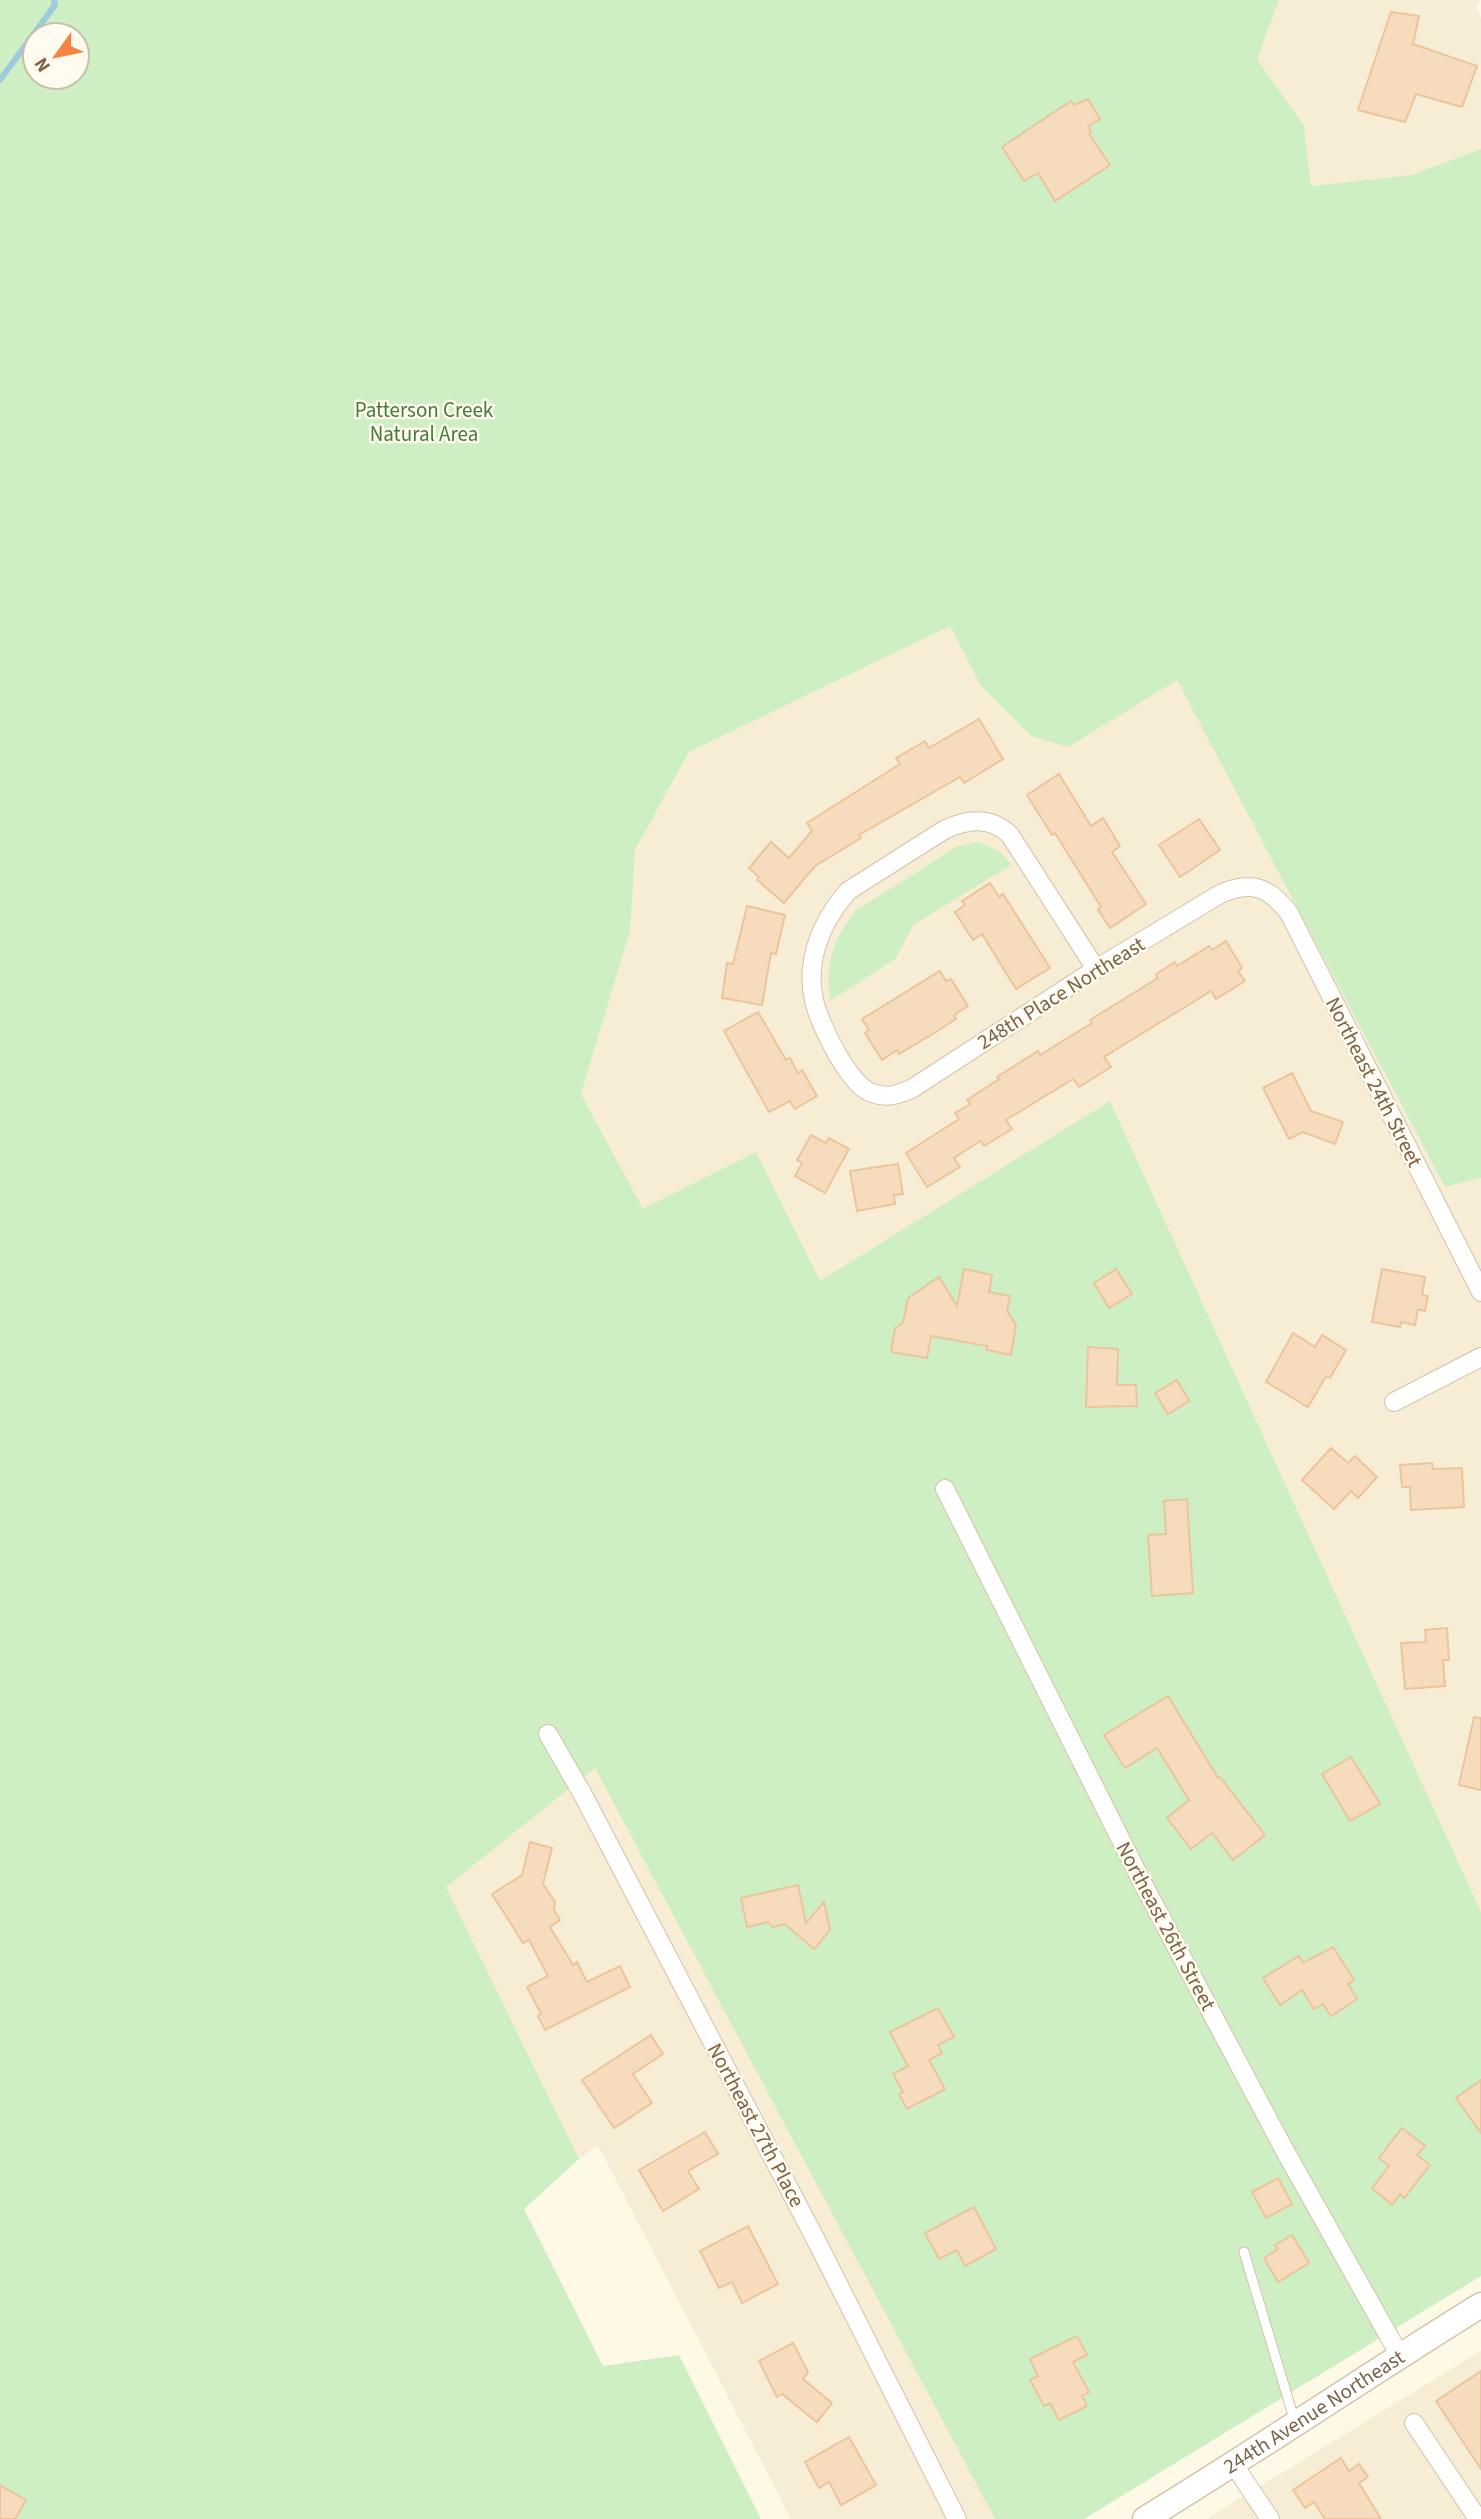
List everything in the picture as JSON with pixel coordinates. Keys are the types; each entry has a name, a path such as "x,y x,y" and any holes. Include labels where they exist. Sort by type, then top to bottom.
{"street":[{"name":"248th Place Northeast","path":"1096,969 1010,835 1002,827 988,822 965,821 944,830 848,891 823,926 811,969 813,999 820,1019 850,1075 870,1093 897,1095 914,1088 1096,969 1220,894 1238,886 1252,887"},
{"name":"Northeast 24th Street","path":"1252,887 1266,891 1279,901 1289,914 1481,1292"},
{"path":"1394,1402 1481,1357"},
{"name":"Northeast 26th Street","path":"945,1489 1155,1905 1285,2151 1400,2356"},
{"name":"Northeast 27th Place","path":"548,1734 582,1793 817,2242 957,2519"},
{"name":"244th Avenue Northeast","path":"1145,2519 1234,2465 1481,2305"},
{"path":"1414,2423 1478,2519"},
{"path":"1234,2465 1270,2519"}],"lane":[{"path":"1244,2252 1295,2424"}],"shaded area":[{"path":"1279,0 1481,0 1476,5 1481,18 1481,149 1411,175 1311,186 1304,126 1257,59"},
{"path":"950,626 981,686 1177,679 1445,1187 1481,1178 1481,1912 1110,1101 820,1281 756,1152 643,1210 581,1094 630,931 635,850 689,752"},
{"path":"596,1767 995,2519 791,2519 598,2145 579,2159 446,1887"},
{"path":"1481,2351 1481,2519 1206,2519"}],"green space":[{"name":"Patterson Creek Natural Area","path":"0,0 1279,0 1257,59 1304,126 1311,186 1411,175 1481,149 1481,1178 1445,1187 1177,680 1068,747 1031,736 981,686 950,626 689,752 635,850 630,931 581,1094 643,1209 756,1152 820,1281 1110,1101 1481,1912 1481,2276 1084,2519 995,2519 595,1768 446,1887 579,2159 524,2209 603,2366 679,2355 761,2519 0,2519"},
{"path":"979,842 1002,853 1011,865 913,925 896,958 830,1001 829,975 832,954 840,934 854,912 958,846"}],"building":[{"path":"1391,12 1419,16 1413,44 1477,66 1462,107 1416,94 1405,122 1358,110"},
{"path":"1088,99 1100,119 1088,126 1091,133 1089,134 1110,165 1055,201 1038,173 1024,181 1002,147 1071,101 1074,105"},
{"path":"979,719 1003,759 964,783 960,777 859,835 861,838 815,866 784,903 757,880 759,877 749,868 771,842 789,858 812,831 807,823 900,764 896,758 925,741 929,748"},
{"path":"1059,774 1091,826 1103,818 1120,846 1112,852 1146,904 1110,928 1098,910 1101,907 1055,833 1052,835 1027,795"},
{"path":"1199,819 1220,850 1180,877 1159,845"},
{"path":"990,883 999,897 1003,894 1050,968 1016,989 982,934 973,940 955,912 965,905 962,901"},
{"path":"747,906 785,915 776,954 771,953 762,1005 722,998 727,963 733,964"},
{"path":"1226,941 1242,968 1238,971 1245,981 1216,999 1211,991 1104,1057 1111,1067 1079,1087 1073,1079 1006,1120 1012,1129 984,1146 980,1141 954,1158 960,1167 927,1187 906,1153 959,1119 955,1113 970,1104 967,1100 1038,1051 1040,1055 1092,1023 1090,1020 1158,978 1156,974 1175,962 1177,966 1209,946 1212,950"},
{"path":"940,971 946,981 951,979 968,1006 954,1015 956,1019 931,1035 899,1054 897,1050 882,1060 865,1033 869,1030 862,1019"},
{"path":"758,1012 786,1060 790,1058 798,1073 802,1070 817,1096 795,1109 790,1101 769,1112 724,1031"},
{"path":"1292,1073 1311,1111 1343,1122 1335,1144 1303,1132 1289,1139 1263,1088"},
{"path":"811,1135 826,1143 829,1138 849,1149 825,1193 795,1176 802,1163 797,1160"},
{"path":"898,1164 903,1194 894,1195 895,1204 857,1211 850,1171"},
{"path":"964,1269 992,1275 989,1292 1010,1296 1007,1311 1016,1325 1011,1355 987,1350 987,1346 931,1336 927,1358 891,1352 895,1328 903,1323 908,1298 939,1277 957,1306"},
{"path":"1116,1269 1132,1294 1109,1308 1094,1283"},
{"path":"1382,1269 1425,1277 1422,1295 1428,1296 1425,1311 1418,1309 1415,1325 1401,1322 1400,1327 1372,1322"},
{"path":"1293,1333 1315,1347 1322,1335 1346,1350 1330,1378 1326,1376 1308,1407 1266,1382"},
{"path":"1088,1347 1118,1349 1117,1385 1136,1385 1137,1406 1086,1407"},
{"path":"1177,1380 1189,1401 1168,1414 1155,1393"},
{"path":"1331,1448 1348,1463 1355,1456 1377,1477 1358,1498 1351,1491 1334,1509 1302,1480"},
{"path":"1432,1463 1433,1469 1462,1468 1464,1507 1411,1510 1410,1487 1402,1487 1400,1465"},
{"path":"1187,1499 1193,1593 1152,1596 1148,1535 1166,1534 1164,1501"},
{"path":"1447,1628 1449,1660 1443,1660 1445,1686 1405,1689 1401,1643 1426,1642 1425,1630"},
{"path":"1168,1696 1218,1778 1220,1777 1265,1835 1233,1860 1212,1833 1191,1849 1167,1818 1189,1800 1157,1748 1125,1768 1104,1735"},
{"path":"1474,1717 1481,1718 1481,1790 1459,1785"},
{"path":"1351,1757 1380,1804 1350,1821 1322,1774"},
{"path":"530,1842 552,1848 543,1884 555,1902 554,1910 560,1920 550,1927 573,1965 577,1962 587,1982 620,1966 630,1987 545,2030 538,2016 541,2014 527,1987 548,1976 529,1940 523,1943 492,1894 522,1875"},
{"path":"798,1885 806,1923 824,1902 830,1930 814,1949 785,1924 773,1927 768,1922 747,1927 741,1898"},
{"path":"1333,1947 1354,1980 1348,1984 1357,1999 1331,2016 1323,2004 1314,2009 1302,1990 1280,2005 1263,1978 1299,1956 1303,1963"},
{"path":"938,2008 954,2037 938,2045 942,2053 929,2060 945,2089 907,2109 899,2094 903,2092 893,2074 908,2066 890,2032"},
{"path":"651,2035 663,2054 633,2074 652,2103 614,2128 582,2080"},
{"path":"1481,2080 1481,2133 1456,2098"},
{"path":"1402,2128 1425,2146 1417,2155 1430,2165 1404,2198 1400,2194 1392,2205 1372,2188 1389,2166 1379,2158"},
{"path":"705,2132 718,2154 688,2171 699,2189 663,2211 639,2170"},
{"path":"1278,2178 1292,2204 1266,2218 1252,2192"},
{"path":"974,2207 996,2249 965,2266 957,2250 939,2259 925,2233"},
{"path":"748,2226 778,2284 742,2303 732,2282 719,2288 700,2251"},
{"path":"1292,2235 1309,2263 1278,2282 1264,2258 1278,2249 1275,2245"},
{"path":"1077,2336 1087,2355 1073,2362 1089,2392 1082,2396 1087,2406 1059,2420 1050,2403 1044,2406 1030,2380 1038,2376 1030,2359"},
{"path":"793,2343 808,2372 803,2379 832,2403 817,2422 782,2394 777,2397 759,2361"},
{"path":"1481,2371 1481,2469 1436,2401"},
{"path":"849,2437 876,2485 841,2505 829,2482 819,2488 805,2462"},
{"path":"1341,2458 1349,2471 1359,2464 1368,2477 1359,2483 1381,2519 1325,2519 1314,2502 1305,2508 1293,2490"},
{"path":"0,2485 26,2500 15,2519 0,2519"}],"waterway":[{"path":"0,80 55,5 54,0"}]}
